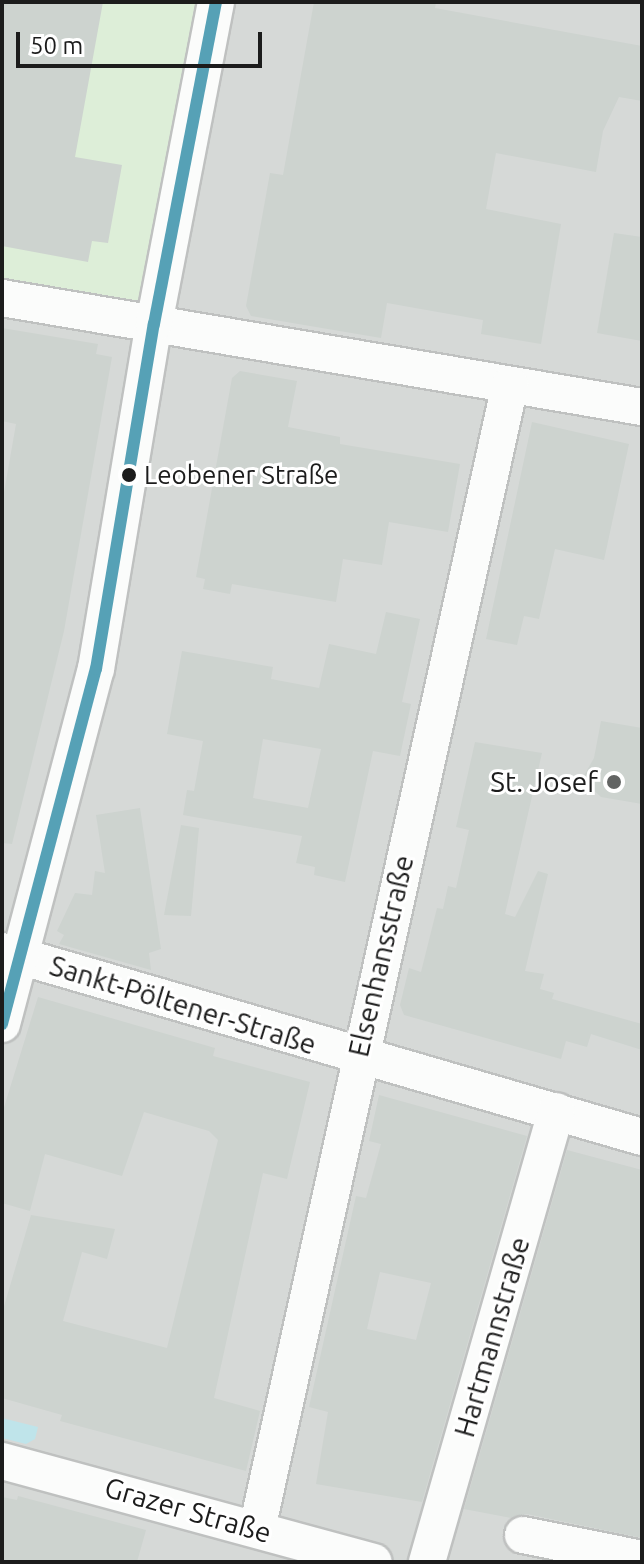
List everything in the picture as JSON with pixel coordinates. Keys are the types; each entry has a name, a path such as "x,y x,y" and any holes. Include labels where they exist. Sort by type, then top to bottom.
{"street":[{"path":"2,1024 12,954 96,669 154,324 216,2"},
{"path":"2,298 642,407"},
{"name":"Elsenhansstraße","path":"257,1529 510,385"},
{"name":"Sankt-Pöltener-Straße","path":"12,954 642,1137"},
{"name":"Hartmannstraße","path":"427,1562 556,1111"},
{"name":"Grazer Straße","path":"2,1461 373,1562"},
{"path":"523,1535 642,1559"}],"shaded area":[{"path":"2,2 231,2 174,310 2,280"},
{"path":"231,2 642,2 642,1562 2,1562 2,315"},
{"path":"2,1418 38,1427 35,1439 26,1444 2,1438"}],"building":[{"path":"2,2 103,2 75,157 122,165 108,243 92,241 88,262 2,246"},
{"path":"314,2 436,2 435,8 642,46 642,101 619,97 603,131 596,172 496,153 486,209 561,224 541,344 481,334 483,320 387,303 381,338 251,316 246,306 270,173 283,175"},
{"path":"614,233 642,237 642,341 597,333"},
{"path":"2,328 98,344 96,354 112,357 64,631 12,844 2,843 2,504 16,424 2,421"},
{"path":"240,371 297,381 288,427 340,437 340,444 460,464 448,532 389,522 382,565 343,559 336,602 232,584 230,594 203,589 205,579 196,577 232,378"},
{"path":"532,422 629,444 604,560 555,549 539,619 524,616 517,645 486,639"},
{"path":"386,612 420,619 402,702 411,704 400,756 373,751 345,882 314,875 315,867 296,863 302,836 183,815 187,790 194,791 203,741 167,734 182,651 273,667 271,679 319,688 329,644 376,654","holes":["263,739 321,749 308,808 253,798"]},
{"name":"St. Josef","path":"601,721 642,728 642,804 601,797 582,779 594,758"},
{"path":"475,742 542,753 505,914 515,917 538,871 548,874 525,971 544,974 540,989 554,993 552,999 642,1024 642,1050 591,1034 587,1047 566,1041 561,1059 404,1015 400,1005 409,968 421,972 437,908 443,909 448,886 456,888 469,830 456,827"},
{"path":"140,808 161,949 149,953 151,970 59,944 64,935 57,931 75,893 92,895 95,871 105,873 96,815"},
{"path":"181,825 199,828 191,916 164,915"},
{"path":"38,997 215,1048 213,1056 310,1082 287,1179 263,1173 214,1398 260,1411 246,1471 60,1421 62,1415 2,1398 2,1313 31,1215 115,1229 107,1259 82,1252 63,1321 167,1348 218,1140 209,1131 144,1112 122,1176 45,1154 30,1211 2,1203 2,1114"},
{"path":"379,1095 527,1136 422,1502 316,1484 328,1412 309,1407 356,1196 366,1198 381,1144 369,1141","holes":["380,1272 431,1283 416,1340 367,1329"]},
{"path":"567,1150 642,1170 642,1538 527,1514 512,1518 464,1509"},
{"path":"18,1496 146,1530 137,1562 2,1562 2,1497 17,1500"}],"transit line":[{"path":"2,1024 96,669 154,324 216,2"}],"place":[{"name":"Leobener Straße","path":"129,475"},
{"name":"St. Josef","path":"614,782"}]}
